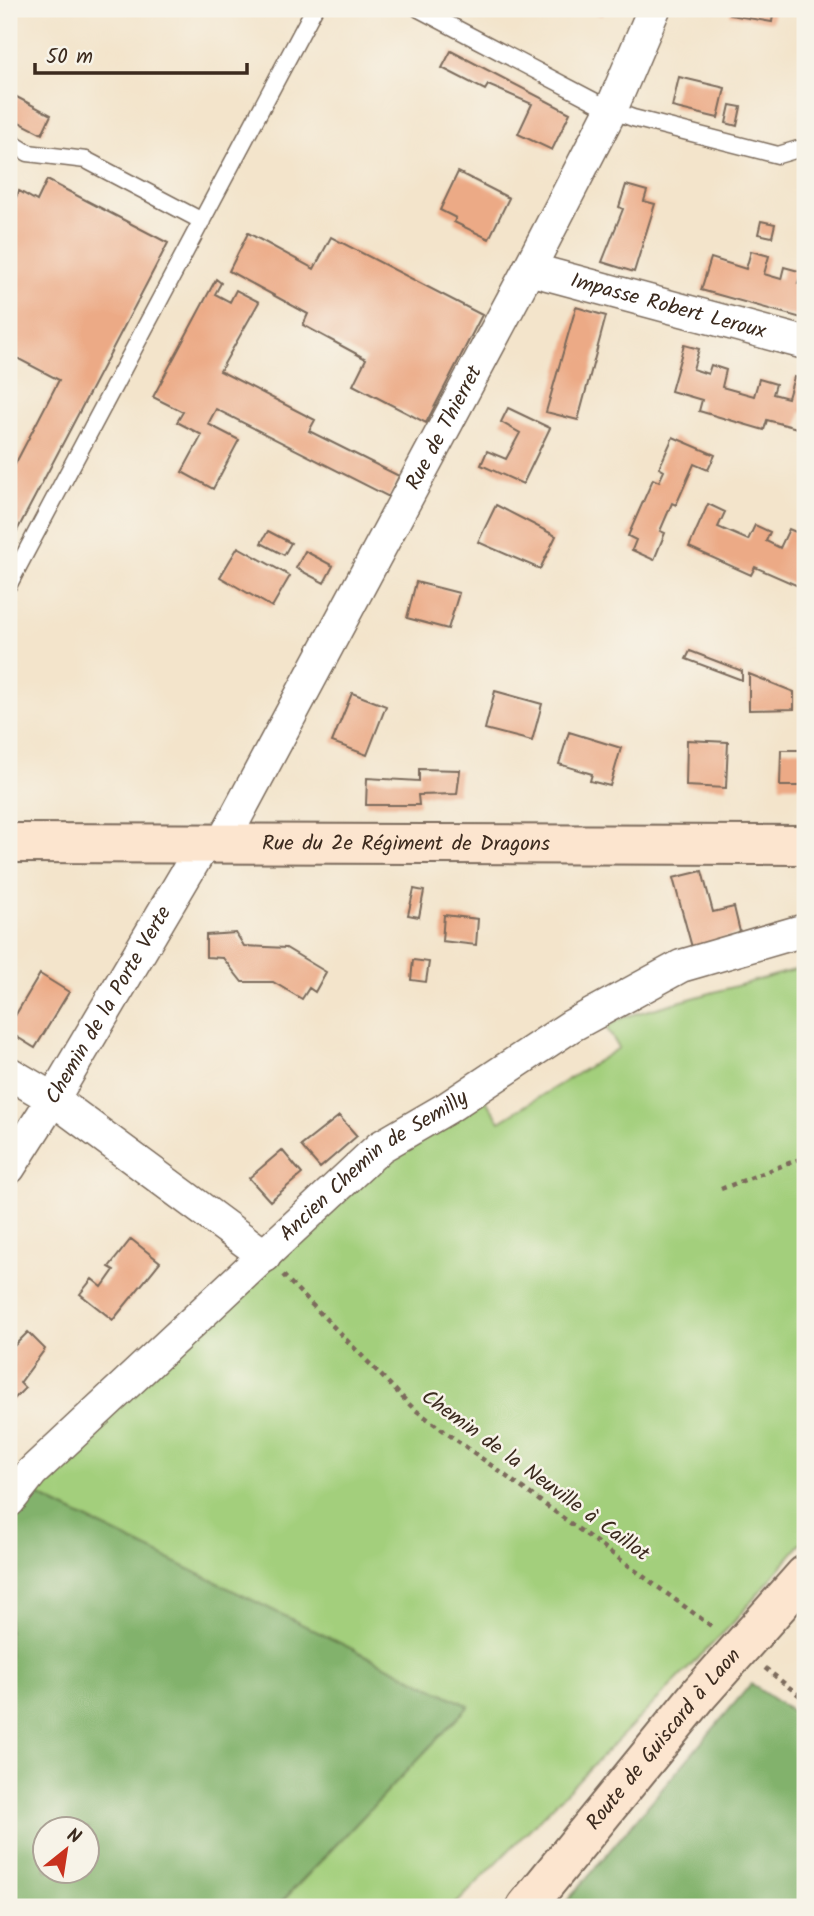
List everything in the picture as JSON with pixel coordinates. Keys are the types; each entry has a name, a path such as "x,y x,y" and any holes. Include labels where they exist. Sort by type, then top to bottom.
{"street":[{"name":"Rue de Thierret","path":"213,843 529,269 611,110 654,9"},
{"name":"Impasse Robert Leroux","path":"529,269 805,343"},
{"name":"Rue du 2e Régiment de Dragons","path":"9,843 805,845"},
{"name":"Chemin de la Porte Verte","path":"9,1168 213,843"},
{"name":"Ancien Chemin de Semilly","path":"9,1501 32,1472 380,1147 447,1108 571,1026 681,966 805,930"},
{"path":"9,1073 53,1099 265,1256"},
{"name":"Route de Guiscard à Laon","path":"526,1907 741,1647 805,1575"}],"lane":[{"path":"9,584 314,9"},
{"path":"419,9 611,110 633,118 778,155 805,146"},
{"path":"11,149 86,160 202,221"}],"path":[{"path":"722,1189 805,1157"},
{"name":"Chemin de la Neuville à Caillot","path":"265,1256 414,1409 741,1647 805,1700"}],"green space":[{"path":"805,967 805,1539 732,1624 453,1907 296,1907 281,1903 468,1706 27,1490 385,1162 484,1098 500,1121 619,1048 606,1027 624,1017"},
{"path":"27,1490 469,1706 281,1902 296,1907 9,1907 9,1518"},
{"path":"751,1684 805,1720 805,1907 562,1907"}],"building":[{"path":"585,9 605,9 602,16"},
{"path":"731,9 774,9 772,22 730,15"},
{"path":"451,51 570,113 552,150 518,134 532,104 488,85 485,90 442,68"},
{"path":"679,77 725,88 718,118 672,107"},
{"path":"9,93 51,115 42,134 9,117"},
{"path":"730,105 741,107 737,126 726,123"},
{"path":"458,172 509,198 489,239 454,222 456,218 440,210"},
{"path":"47,180 168,243 9,546 9,476 59,380 9,354 9,211 19,191 37,201"},
{"path":"626,185 647,191 644,201 655,204 634,272 602,262 623,209 619,207"},
{"path":"761,221 775,224 772,237 758,234"},
{"path":"248,233 314,269 331,237 482,315 426,423 353,385 366,359 303,325 308,314 229,271"},
{"path":"751,251 769,256 764,274 781,279 784,267 802,272 798,283 805,285 805,319 701,290 711,258 746,269"},
{"path":"216,279 221,283 215,294 230,302 236,290 259,302 220,371 315,420 309,431 399,476 389,497 216,409 208,424 239,440 213,489 182,472 202,435 177,422 183,412 153,397"},
{"path":"576,307 606,316 578,420 546,412"},
{"path":"684,345 699,349 693,369 708,374 711,365 726,370 722,387 754,396 759,379 776,384 773,394 788,398 794,377 805,380 805,413 801,412 797,428 767,420 764,430 699,411 702,400 671,391"},
{"path":"508,408 550,428 523,484 481,465 487,451 506,459 520,433 501,422"},
{"path":"673,437 715,455 708,470 694,464 676,505 672,503 660,531 665,533 654,560 632,550 636,540 628,536 653,479 659,482 664,471 659,468"},
{"path":"708,504 725,512 718,527 748,540 755,525 770,532 766,541 780,548 789,529 805,536 805,589 755,567 751,575 689,547"},
{"path":"496,505 556,536 540,569 478,542"},
{"path":"268,531 291,543 284,555 261,543"},
{"path":"238,547 290,576 272,607 220,577"},
{"path":"305,551 333,566 324,583 296,568"},
{"path":"416,582 459,593 448,629 407,618"},
{"path":"690,651 742,671 742,680 686,659"},
{"path":"749,674 794,692 794,709 749,710"},
{"path":"495,691 542,704 532,741 485,729"},
{"path":"352,693 386,706 367,755 332,742"},
{"path":"569,732 621,748 610,786 590,781 592,774 559,764"},
{"path":"687,740 728,742 726,788 686,786"},
{"path":"781,750 805,750 805,786 780,786"},
{"path":"419,769 460,770 457,794 418,795 419,805 366,805 367,778 419,781"},
{"path":"702,871 713,912 734,907 740,932 693,951 673,878"},
{"path":"414,889 424,891 419,917 408,915"},
{"path":"444,915 478,919 476,945 442,941"},
{"path":"236,933 244,946 286,948 326,972 315,992 309,988 302,999 273,982 242,982 223,958 206,957 206,935"},
{"path":"413,960 429,962 426,982 411,980"},
{"path":"40,974 69,992 35,1048 9,1032 9,1026"},
{"path":"339,1116 357,1136 320,1168 301,1146"},
{"path":"282,1150 302,1174 270,1201 249,1178"},
{"path":"131,1239 160,1262 113,1320 80,1294 92,1279 102,1287 114,1270 109,1267"},
{"path":"28,1332 45,1349 20,1383 25,1388 9,1404 9,1345 12,1348"}]}
